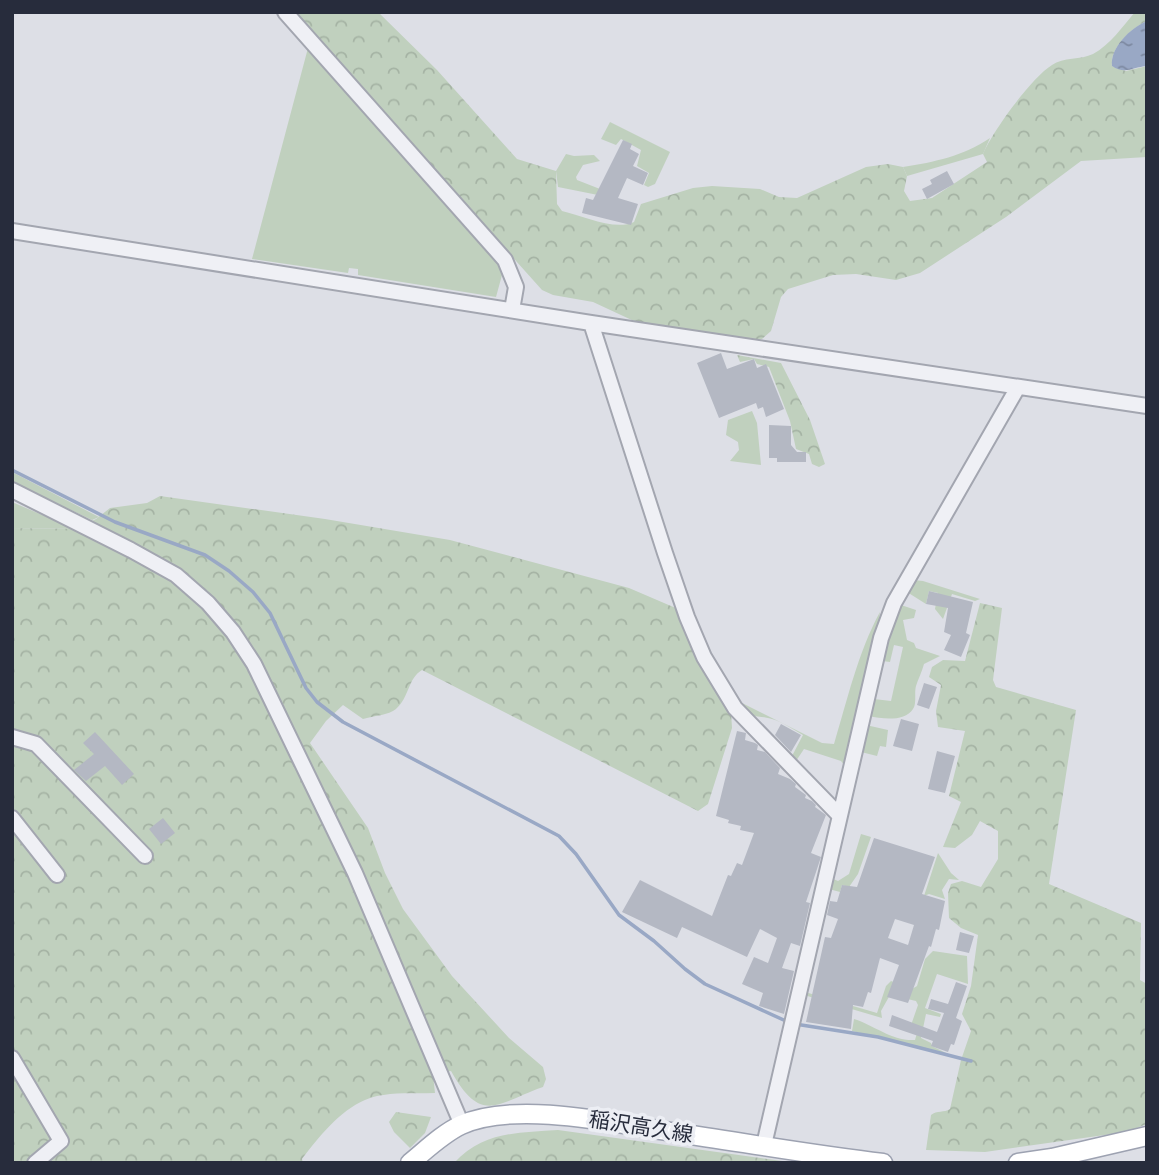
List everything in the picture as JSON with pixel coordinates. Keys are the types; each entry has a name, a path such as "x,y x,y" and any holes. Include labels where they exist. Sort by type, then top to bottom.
{"main road":[{"name":"稲沢高久線","path":"410,1163 440,1138 462,1125 510,1116 557,1115 764,1146 821,1158 883,1163"},
{"path":"1018,1163 1147,1136"}],"street":[{"path":"285,12 505,260 516,287 512,310"},
{"path":"12,231 591,323 1147,406"},
{"path":"591,323 665,554 704,657 735,708 839,815"},
{"path":"764,1146 881,638 894,603 1018,387"},
{"path":"12,490 176,575 208,603 233,632 254,664 355,873 462,1125"},
{"path":"12,737 36,744 145,856"},
{"path":"12,818 57,875"},
{"path":"12,1058 61,1141 35,1163"}],"green space":[{"path":"293,12 378,12 437,70 517,159 556,171 557,204 562,211 608,224 634,222 641,204 693,188 712,186 760,189 779,197 797,198 866,167 888,164 903,167 907,176 904,191 910,201 932,198 987,162 983,154 995,132 1013,106 1043,72 1056,62 1093,54 1116,35 1135,12 1147,12 1147,21 1134,28 1123,39 1114,52 1112,66 1126,71 1147,66 1147,157 1081,161 1006,217 920,273 896,280 856,274 833,275 788,289 781,297 771,331 762,339 751,341 636,322 593,302 553,295 542,290"},
{"path":"308,48 497,257 502,275 496,297 358,275 358,269 349,268 348,273 252,259"},
{"path":"610,122 670,152 655,184 648,187 644,185 649,173 637,166 641,150 621,139 616,145 601,139"},
{"path":"990,138 983,154 907,176 903,167 948,157"},
{"path":"566,154 594,155 600,161 583,165 576,177 577,180 600,189 598,195 558,187 556,171"},
{"path":"737,355 781,363 810,420 825,464 819,467 812,464 809,454 796,449 790,421 769,367 757,364 754,359 740,362"},
{"path":"752,411 757,423 761,465 730,461 739,450 738,442 726,435 728,420"},
{"path":"12,472 99,517 92,520 12,482"},
{"path":"160,496 450,540 629,588 678,609 731,712 732,728 708,804 698,811 422,670 393,711 363,719 343,705 326,721 310,743 368,828 385,873 403,909 452,976 509,1038 543,1067 546,1079 543,1087 491,1106 472,1099 451,1071 433,1075 435,1093 381,1095 365,1100 347,1111 315,1142 302,1159 303,1163 12,1163 12,528 75,529 96,519 110,508 147,503"},
{"path":"12,502 75,529 12,528"},
{"path":"913,580 980,599 975,601 952,594 943,619 935,609 938,593 929,591 926,604 907,592"},
{"path":"980,603 1002,608 993,680 996,687 1076,710 1049,884 1141,923 1140,980 1147,984 1147,1124 1126,1132 985,1152 926,1150 931,1115 950,1109 961,1060 971,1031 962,1014 971,986 978,935 961,928 949,918 948,893 951,884 962,881 981,887 998,859 998,831 980,821 972,835 955,848 943,847 961,802 949,796 965,731 938,727 936,711 941,685 929,677 932,667 943,660 965,661"},
{"path":"901,605 916,610 914,618 903,620 907,640 914,643 916,648 940,656 924,664 916,686 914,707 909,713 893,719 869,716 874,699 891,701 903,647 894,645 890,662 882,661 897,608"},
{"path":"880,612 879,620 882,614 874,637 845,766 841,761 804,749 796,761 792,756 803,735 776,720 822,743 834,744 859,660"},
{"path":"738,701 776,720 749,714"},
{"path":"866,725 888,730 886,747 880,746 877,756 861,752"},
{"path":"861,834 871,837 858,874 849,887 842,885 840,892 829,889 831,878 838,881 849,874"},
{"path":"938,853 959,880 949,879 942,890 945,899 929,894 924,896"},
{"path":"933,951 967,956 968,984 937,974 925,1008 941,1014 940,1017 926,1014 921,1038 948,1054 852,1031 854,1019 891,1036 915,1040 917,1033 910,1028 918,1005 916,1001 890,995 881,1011 882,1018 804,995 805,992 877,1013 886,986 891,981 912,989 917,986 925,959"},
{"path":"396,1112 431,1117 425,1133 410,1148 394,1132 389,1122"},
{"path":"558,1130 797,1163 454,1163 489,1139 515,1133"}],"water":[{"path":"1147,21 1147,66 1125,70 1112,66 1114,52 1122,39"}],"building":[{"path":"623,140 632,144 630,149 639,154 633,166 648,173 643,185 627,178 618,198 638,204 631,225 582,213 586,198 593,200"},
{"path":"947,171 954,184 927,199 922,189 932,184 930,180"},
{"path":"721,353 727,369 754,359 757,368 766,364 784,409 766,417 763,407 758,409 756,403 719,418 697,363"},
{"path":"769,425 791,426 791,445 797,452 806,452 806,462 777,462 777,458 769,458"},
{"path":"929,591 973,602 966,633 970,635 961,657 944,650 951,635 944,632 948,608 926,604"},
{"path":"924,683 937,687 929,709 917,705"},
{"path":"901,719 919,724 912,751 893,746"},
{"path":"781,724 801,735 791,752 775,735"},
{"path":"737,731 746,733 745,740 758,745 757,750 765,752 780,768 778,774 796,784 795,787 806,795 805,798 826,815 811,853 821,857 806,902 810,903 800,946 791,943 782,968 794,971 784,1014 759,1006 763,993 742,984 754,957 768,963 777,938 760,929 747,957 682,927 677,938 622,912 640,880 712,916 728,875 731,876 737,863 742,865 754,833 740,830 741,826 716,816"},
{"path":"95,732 134,774 122,785 105,766 86,781 74,770 94,754 83,743"},
{"path":"937,751 955,756 945,793 928,789"},
{"path":"163,818 175,833 161,844 149,829"},
{"path":"874,838 935,857 922,894 945,901 939,930 936,929 908,1003 887,997 899,965 880,958 871,993 868,992 863,1007 853,1005 851,1029 806,1022 825,937 831,938 838,919 827,915 830,901 837,902 842,885 857,887","holes":["895,919 914,925 908,945 888,938"]},
{"path":"960,932 974,936 969,953 956,950"},
{"path":"956,982 967,986 956,1018 962,1021 954,1045 951,1044 948,1052 931,1046 933,1041 889,1026 892,1015 937,1032 944,1013 928,1009 931,999 948,1004"}],"waterway":[{"path":"12,470 115,522 205,555 229,571 253,592 270,613 306,688 317,702 343,722 559,836 576,854 619,915 685,969 705,984 788,1022"},
{"path":"795,1024 878,1037 971,1061"}]}
